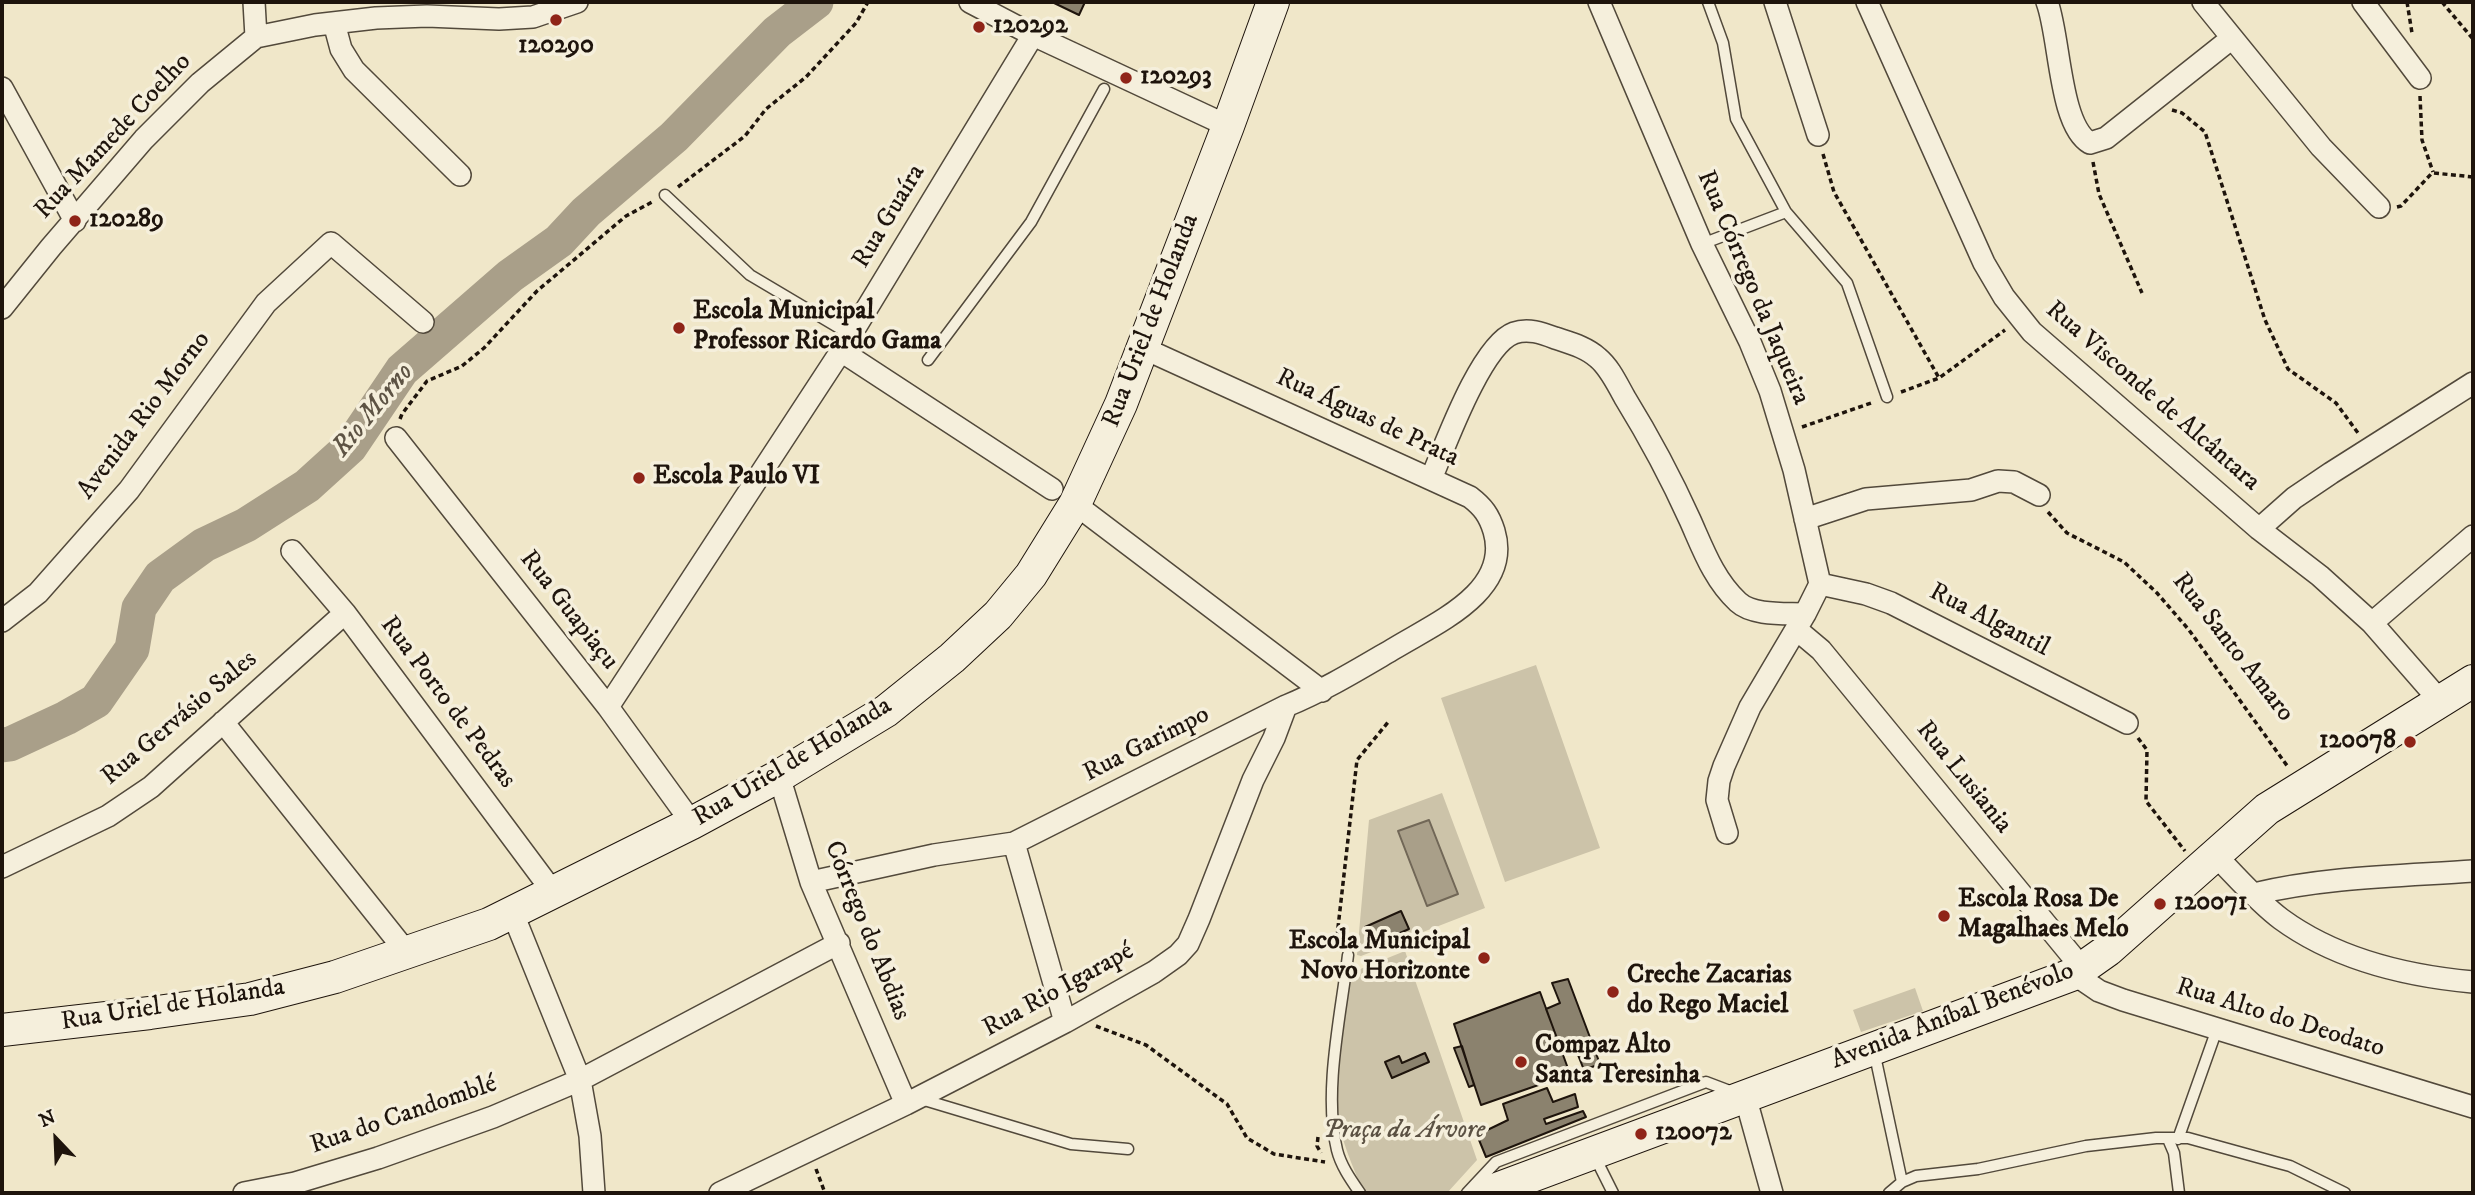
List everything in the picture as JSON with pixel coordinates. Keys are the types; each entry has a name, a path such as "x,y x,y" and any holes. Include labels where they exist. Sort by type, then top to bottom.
{"main road":[{"name":"Rua Uriel de Holanda","path":"2,1029 122,1017 250,999 335,977 408,954 513,914 779,776 886,711 952,658 998,615 1031,575 1064,496 1121,404 1273,2"},
{"name":"Avenida Aníbal Benévolo","path":"1486,1193 2078,971 2108,950 2267,809 2473,681"}],"street":[{"path":"254,2 256,37"},
{"name":"Rua Mamede Coelho","path":"2,308 144,139 200,83 256,37 334,23 389,18 533,17 577,2"},
{"path":"970,2 1033,35 1109,81 1228,126"},
{"name":"Rua Córrego da Jaqueira","path":"1599,2 1702,244 1750,342 1770,391 1794,470 1820,584"},
{"path":"1775,2 1818,135"},
{"name":"Rua Visconde de Alcântara","path":"1867,2 1984,263 2021,319 2032,332 2372,623 2441,702"},
{"path":"2047,2 2059,50 2069,114 2078,133 2090,143 2106,138 2232,37"},
{"path":"2203,2 2321,147 2379,207"},
{"path":"2363,2 2420,78"},
{"path":"334,23 341,49 354,70 460,175"},
{"name":"Rua Guaíra","path":"608,707 846,343 1033,35"},
{"path":"2,88 75,221"},
{"name":"Avenida Rio Morno","path":"2,621 38,593 129,489 266,303 331,243 423,322"},
{"path":"1430,478 1466,395 1502,340 1524,330 1580,347 1601,360 1642,427 1690,519 1707,560 1723,586 1740,605 1801,622"},
{"path":"846,343 1064,496 1322,691"},
{"name":"Rua Águas de Prata","path":"1143,348 1470,497 1489,517 1497,542 1492,573 1480,590"},
{"path":"2259,528 2294,498 2473,383"},
{"name":"Rua Guapiaçu","path":"396,438 608,707 692,823"},
{"path":"1804,519 1866,499 1970,490 1998,481 2014,482 2039,495"},
{"path":"2372,623 2473,536"},
{"name":"Rua Porto de Pedras","path":"292,551 345,613 552,892"},
{"path":"1727,833 1717,800 1724,766 1750,707 1801,622 1820,584"},
{"name":"Rua Algantil","path":"1820,584 1866,594 1891,603 2127,723"},
{"name":"Rua Garimpo","path":"811,882 934,855 1014,844 1286,706 1322,691 1462,607 1480,590"},
{"name":"Rua Gervásio Sales","path":"2,867 108,816 151,787 345,613"},
{"name":"Rua Lusiania","path":"1801,622 2078,971"},
{"name":"Rua Rio Igarapé","path":"720,1193 912,1101 1069,1020 1154,972 1178,955 1188,944 1253,779 1274,738 1286,706"},
{"path":"223,722 408,954"},
{"name":"Córrego do Abdias","path":"779,776 811,882 912,1101"},
{"path":"1014,844 1069,1020"},
{"path":"2207,862 2254,894 2279,918 2339,952 2382,968 2473,982"},
{"path":"2254,894 2312,883 2473,871"},
{"path":"513,914 580,1080 590,1136 594,1193"},
{"name":"Rua do Candomblé","path":"244,1193 295,1183 378,1158 493,1116 580,1080 839,943"},
{"name":"Rua Alto do Deodato","path":"2078,971 2099,991 2123,1000 2473,1107"},
{"path":"1745,1096 1772,1193"}],"lane":[{"path":"1708,2 1723,43 1736,119 1786,212 1847,283 1887,397"},
{"path":"928,360 1031,222 1109,81"},
{"path":"666,195 750,275 846,343"},
{"path":"1702,244 1786,212"},
{"path":"1348,955 1331,1093 1338,1152 1350,1179 1360,1193"},
{"path":"2179,1193 2173,1139 2217,1029"},
{"path":"1873,1050 1902,1182"},
{"path":"1467,1193 1496,1162 1706,1082 1745,1096"},
{"path":"912,1101 1071,1144 1128,1149"},
{"path":"1889,1193 1902,1182 1916,1176 1978,1169 2085,1146 2156,1138 2188,1138 2290,1167 2345,1193"},
{"path":"1592,1153 1613,1193"}],"path":[{"path":"396,438 402,414 427,381 462,366 484,348 537,291 626,216 666,195 745,136 766,109 806,77 856,23 868,2"},
{"path":"2442,2 2473,39"},
{"path":"2150,103 2182,113 2205,131 2265,320 2288,369 2336,403 2369,449"},
{"path":"1818,135 1834,192 1939,378"},
{"path":"2090,143 2099,194 2142,293"},
{"path":"2379,207 2401,206 2433,173 2473,177"},
{"path":"1783,433 1939,378 2021,319"},
{"name":"Rua Santo Amaro","path":"2039,495 2049,514 2067,533 2124,562 2157,593 2189,630 2302,786"},
{"path":"2127,723 2147,750 2146,801 2207,862"},
{"path":"1069,1020 1146,1045 1227,1104 1247,1138 1274,1154 1327,1162"},
{"path":"809,1151 825,1193"}],"green space":[{"path":"1536,665 1600,848 1505,882 1441,698"},
{"path":"1442,793 1485,908 1361,956 1357,955 1369,820"},
{"name":"Praça da Árvore","path":"1405,951 1477,1160 1447,1193 1364,1193 1341,1132 1337,1110 1336,1077 1348,974"},
{"path":"1915,988 1923,1011 1861,1032 1853,1010"}],"shaded area":[{"path":"1429,820 1458,894 1427,906 1398,831"}],"building":[{"path":"1052,2 1085,2 1079,15"},
{"path":"1401,911 1409,929 1373,945 1365,927"},
{"path":"1568,979 1600,1064 1584,1070 1576,1050 1563,1054 1546,1009 1560,1003 1552,983"},
{"path":"1540,992 1570,1074 1481,1105 1454,1024"},
{"path":"1462,1046 1474,1085 1469,1087 1454,1048"},
{"path":"1425,1053 1429,1062 1392,1078 1385,1062 1399,1056 1402,1063"},
{"path":"1547,1088 1553,1102 1575,1094 1578,1107 1544,1119 1546,1124 1583,1111 1586,1117 1486,1157 1477,1135 1508,1120 1503,1104"}],"waterway":[{"name":"Rio Morno","path":"2,745 10,744 66,718 96,701 132,649 139,608 160,577 204,545 246,525 307,486 350,447 402,370 510,276 559,241 586,212 674,137 777,32 816,2"}],"place":[{"name":"120290","path":"556,20"},
{"name":"120292","path":"979,27"},
{"name":"120293","path":"1126,78"},
{"name":"120289","path":"75,221"},
{"name":"Escola Municipal Professor Ricardo Gama","path":"679,328"},
{"name":"Escola Paulo VI","path":"639,478"},
{"name":"120078","path":"2410,742"},
{"name":"120071","path":"2160,904"},
{"name":"Escola Rosa De Magalhaes Melo","path":"1944,916"},
{"name":"Escola Municipal Novo Horizonte","path":"1484,958"},
{"name":"Creche Zacarias do Rego Maciel","path":"1613,992"},
{"name":"Compaz Alto Santa Teresinha","path":"1521,1062"},
{"name":"120072","path":"1641,1134"}]}
